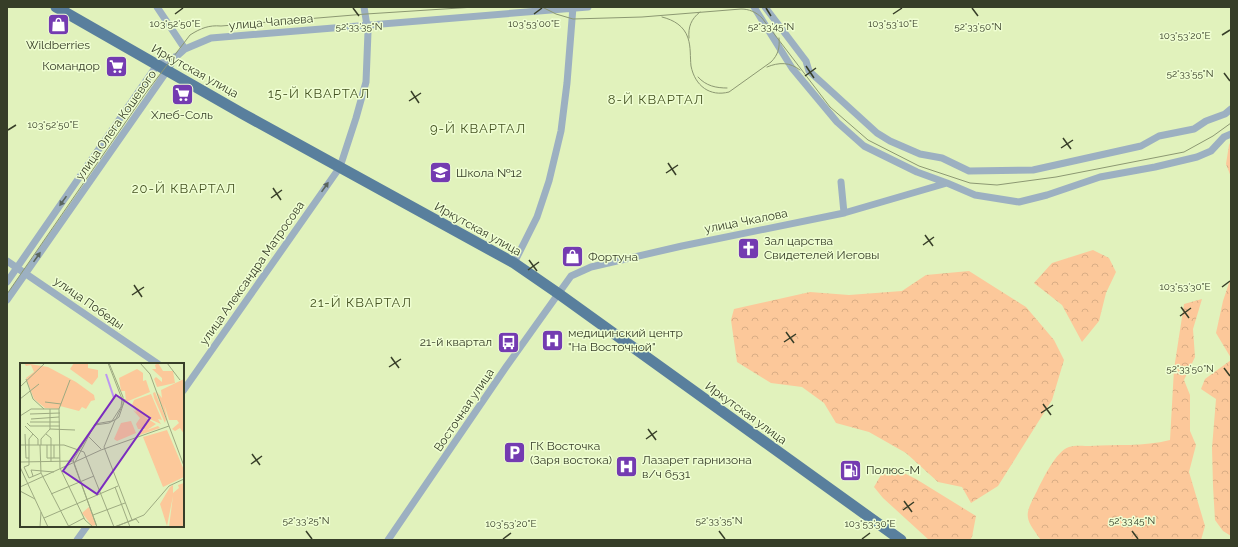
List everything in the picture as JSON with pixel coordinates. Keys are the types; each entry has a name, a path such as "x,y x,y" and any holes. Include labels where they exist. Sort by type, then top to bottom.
{"main road":[{"name":"Иркутская улица","path":"56,7 157,65 514,263 560,294 901,540"}],"street":[{"path":"157,7 186,49"},
{"name":"улица Александра Матросова","path":"185,383 340,167 366,82 368,32 364,7"},
{"path":"514,263 537,217 549,181 561,131 567,82 573,7"},
{"name":"улица Чапаева","path":"176,57 186,49 211,38 573,7 588,7"},
{"path":"754,7 792,68 842,126 864,146 917,172 975,195 1019,202 1047,195 1100,177 1155,167 1197,157 1211,150 1224,137 1231,134"},
{"path":"765,7 806,61 809,71 877,133 890,142 920,154 942,158 969,171 1033,170 1141,146 1159,136 1194,129 1206,121 1224,114 1231,109"},
{"name":"улица Олега Кошевого","path":"7,282 157,65 176,57"},
{"name":"улица Олега Кошевого","path":"7,300 168,71 176,57"},
{"path":"841,182 844,213"},
{"name":"улица Чкалова","path":"560,294 571,276 591,267 682,246 844,213 947,183"},
{"name":"улица Победы","path":"7,261 157,363"},
{"name":"Восточная улица","path":"388,540 506,367 560,294"},
{"path":"77,540 86,527"}],"green space":[{"path":"1231,141 1231,177 1226,164"},
{"path":"1093,250 1109,258 1116,272 1106,293 1099,321 1082,342 1062,305 1034,283 1052,263"},
{"path":"969,271 1026,307 1054,340 1064,360 1052,400 998,486 971,503 962,487 938,482 906,453 869,432 836,423 824,403 802,387 771,383 737,362 731,320 734,309 810,292 849,295 902,291 926,275"},
{"path":"1231,277 1231,358 1216,333 1223,301"},
{"path":"1202,299 1193,329 1195,357 1184,380 1190,395 1190,431 1196,445 1189,472 1205,526 1201,540 1041,540 1031,526 1028,511 1046,473 1059,454 1064,450 1074,446 1140,444 1170,440 1174,369 1184,304"},
{"path":"1231,360 1231,536 1223,531 1215,520 1212,448 1216,399 1201,389 1205,379"},
{"path":"892,467 916,479 976,516 972,537 970,540 929,540 883,498 874,487 884,470"}],"tram line":[{"path":"7,294 145,94 190,35 201,29 213,26 475,7"},
{"path":"542,7 556,14 573,19 642,17 741,9 752,11 762,18 830,107 868,140 919,166 970,183 997,185 1056,177 1184,152 1213,136 1231,123"},
{"path":"689,38 691,24 694,17 700,12"},
{"path":"662,17 671,20 684,30 689,41 691,66 696,79 704,88 716,93 729,92 771,62 778,51 779,38"},
{"path":"767,67 776,64 788,64 800,70"},
{"path":"698,77 704,83 711,86 727,88"}],"place":[{"name":"Wildberries","path":"58,24"},
{"name":"Командор","path":"116,66"},
{"name":"Хлеб-Соль","path":"182,94"},
{"name":"Школа №12","path":"440,173"},
{"name":"Зал царства Свидетелей Иеговы","path":"748,248"},
{"name":"Фортуна","path":"573,257"},
{"name":"медицинский центр \"На Восточной\"","path":"553,340"},
{"name":"21-й квартал","path":"508,342"},
{"name":"ГК Восточка (Заря востока)","path":"514,453"},
{"name":"Лазарет гарнизона в/ч 6531","path":"627,467"},
{"name":"Полюс-М","path":"851,470"}],"district":[{"name":"15-Й КВАРТАЛ","path":"319,93"},
{"name":"8-Й КВАРТАЛ","path":"656,99"},
{"name":"9-Й КВАРТАЛ","path":"478,128"},
{"name":"20-Й КВАРТАЛ","path":"184,188"},
{"name":"21-Й КВАРТАЛ","path":"361,302"}]}
